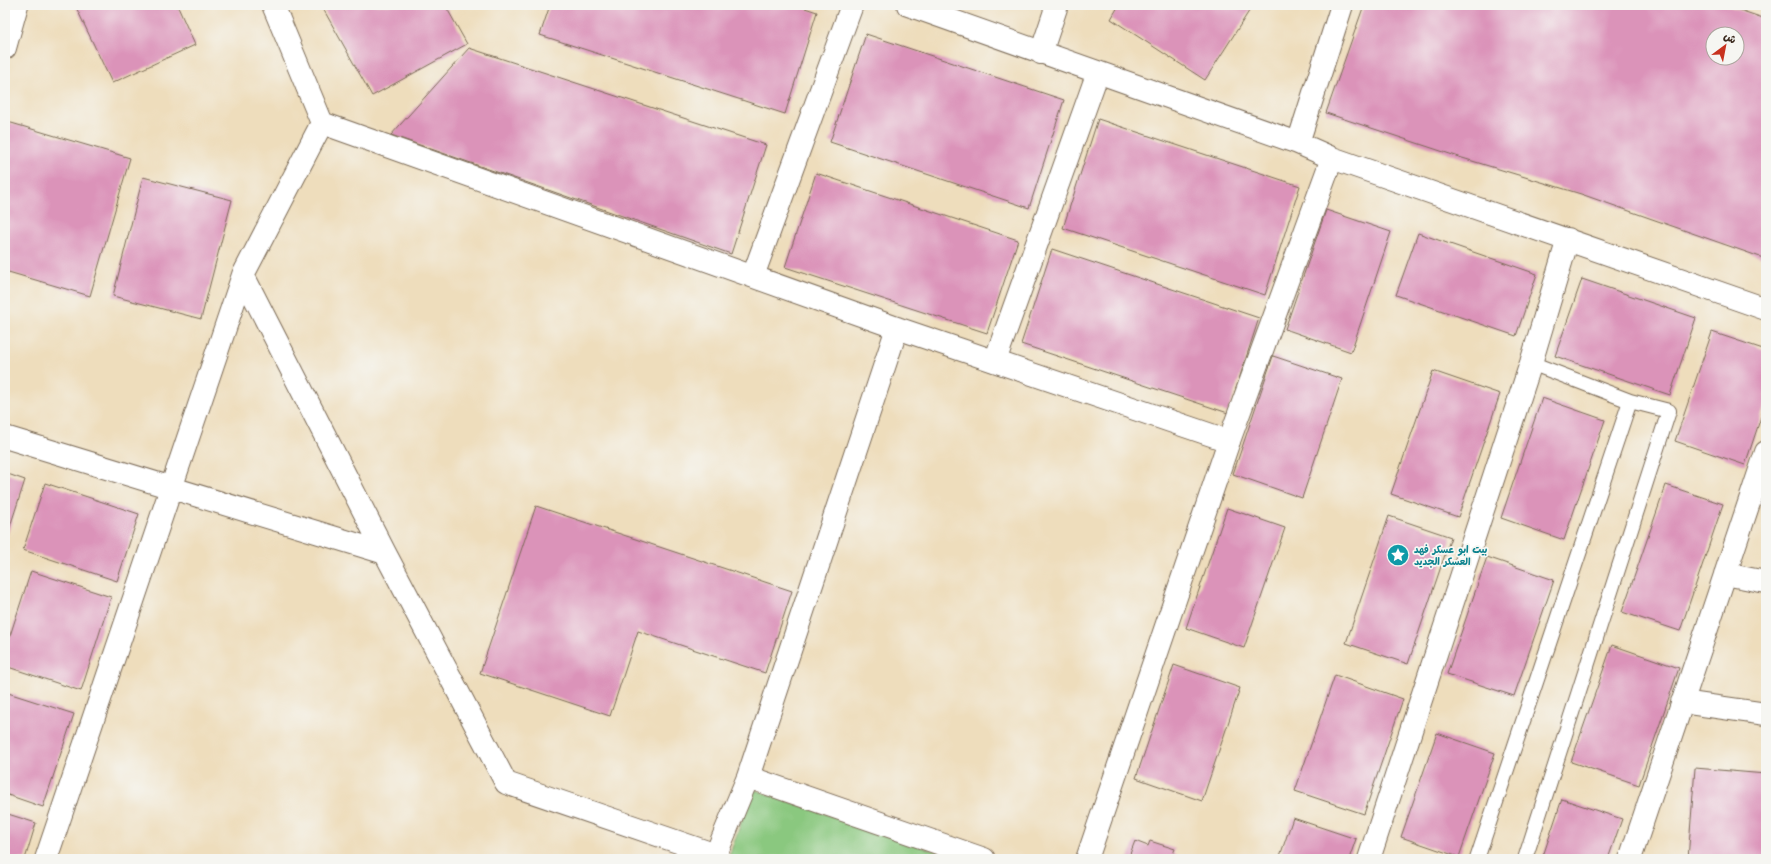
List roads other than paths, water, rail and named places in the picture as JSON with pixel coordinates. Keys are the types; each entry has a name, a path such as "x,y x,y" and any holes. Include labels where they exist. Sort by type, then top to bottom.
{"street":[{"path":"5,48 17,5"},
{"path":"273,5 322,123 897,328 1229,441"},
{"path":"753,276 852,5"},
{"path":"908,5 1298,143 1332,158 1766,309"},
{"path":"1041,53 1057,5"},
{"path":"1298,143 1342,5"},
{"path":"995,361 1098,72"},
{"path":"46,859 243,275 322,123"},
{"path":"1087,859 1229,441 1332,158"},
{"path":"1369,859 1531,364 1568,240"},
{"path":"243,275 385,553 506,783 715,857 748,777 897,328"},
{"path":"5,437 385,553"},
{"path":"1630,859 1766,452"},
{"path":"1725,574 1766,582"},
{"path":"1682,702 1766,714"},
{"path":"748,777 984,859"}],"lane":[{"path":"1525,859 1669,411 1630,401 1531,364"},
{"path":"1477,859 1630,401"}],"place":[{"name":"بيت ابو عسكر فهد العسكر الجديد","path":"1398,555"}]}
